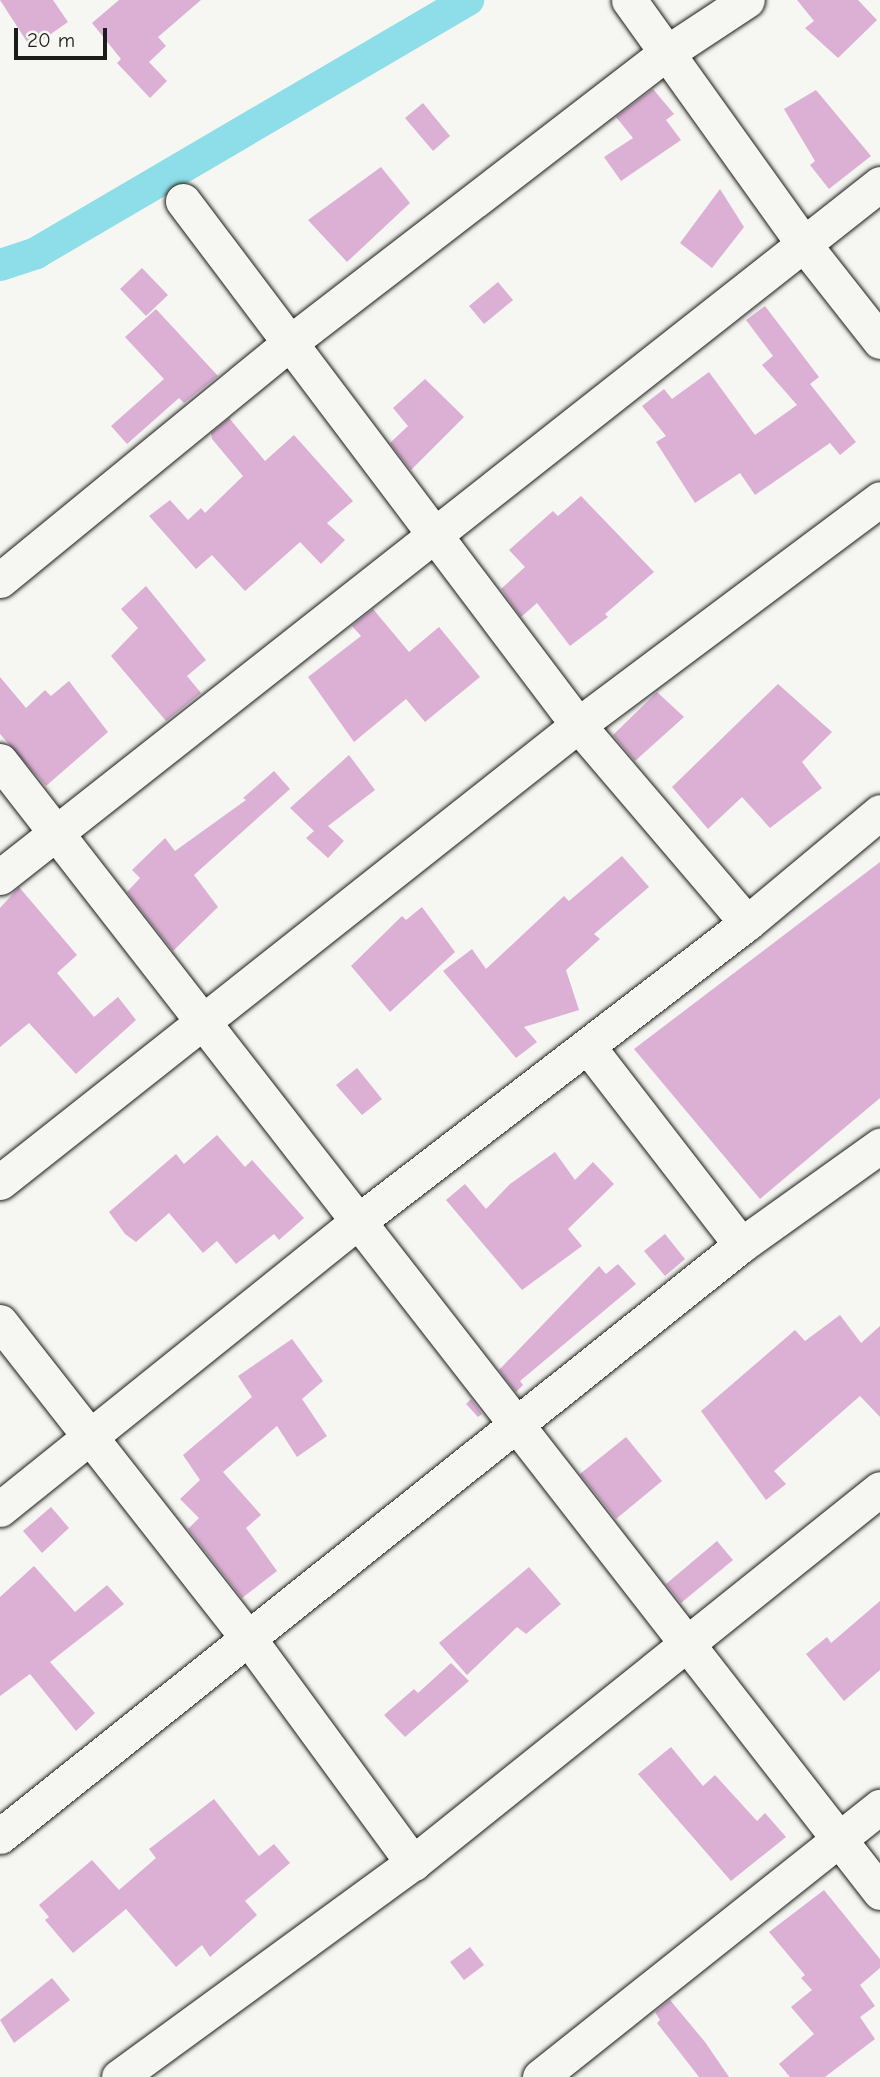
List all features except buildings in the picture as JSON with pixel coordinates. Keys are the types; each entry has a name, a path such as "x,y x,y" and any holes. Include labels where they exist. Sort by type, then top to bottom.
{"street":[{"path":"629,0 665,54 802,242 880,341"},
{"path":"0,580 292,341 665,54 747,0"},
{"path":"0,877 802,242 880,184"},
{"path":"183,201 292,341 432,535 578,725 747,923"},
{"path":"0,1182 202,1019 578,725 880,499"},
{"path":"0,761 520,1425 880,1892"},
{"path":"0,1509 360,1220 589,1048 747,923 880,812"},
{"path":"589,1048 741,1245"},
{"path":"0,1836 520,1425 741,1245 880,1146"},
{"path":"0,1322 249,1639 413,1863"},
{"path":"120,2077 413,1863 880,1489"},
{"path":"560,2071 880,1807"}],"waterway":[{"path":"0,265 36,253 468,0"}]}
